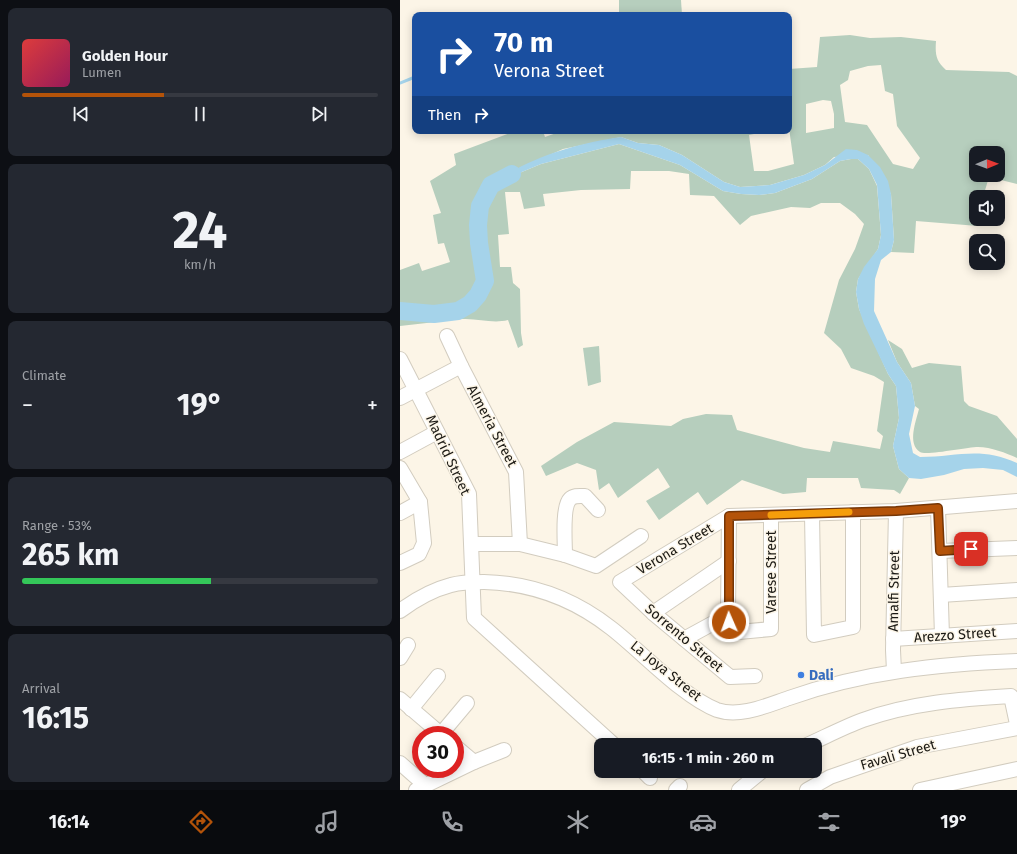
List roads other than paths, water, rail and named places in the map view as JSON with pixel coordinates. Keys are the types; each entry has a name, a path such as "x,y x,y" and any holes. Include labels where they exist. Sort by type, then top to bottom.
{"street":[{"name":"Almeria Street","path":"447,336 516,472 520,544"},
{"name":"Madrid Street","path":"400,359 468,494 472,544 474,618 606,738"},
{"path":"400,398 461,366"},
{"path":"400,452 437,432"},
{"path":"400,468 420,502 424,543 419,554 400,563"},
{"path":"565,555 566,506 570,498 576,495 585,496 598,510"},
{"name":"Verona Street","path":"620,582 729,516 896,511 1017,501"},
{"path":"400,513 420,502"},
{"path":"938,508 942,636"},
{"name":"Amalfi Street","path":"894,671 893,639 896,511"},
{"path":"812,514 814,635 853,627 853,512"},
{"name":"Varese Street","path":"730,621 739,632 770,630 771,514"},
{"path":"684,639 730,621 729,516"},
{"path":"472,544 520,544 565,555 596,566 641,536"},
{"path":"940,551 1017,548"},
{"path":"653,613 729,561"},
{"name":"La Joya Street","path":"400,610 414,600 452,584 473,582 521,585 546,591 583,609 612,628 690,694 718,710 738,712 754,709 824,685 894,671 939,665 1017,661"},
{"name":"Sorrento Street","path":"620,582 653,613 730,677 755,676"},
{"path":"941,596 1017,590"},
{"name":"Arezzo Street","path":"893,639 1017,631"},
{"path":"400,658 408,645"},
{"path":"411,709 438,676"},
{"path":"822,738 864,720 921,705 960,699 1011,696 1017,724"},
{"path":"400,699 431,726"},
{"path":"448,726 467,702"},
{"name":"Favali Street","path":"807,790 830,777 917,747 1017,728"},
{"path":"400,763 420,788 474,762 504,750"},
{"path":"464,754 474,762"},
{"path":"920,790 1017,769"},
{"path":"739,790 754,778"}],"water":[{"path":"621,137 638,143 659,145 682,155 724,182 740,187 770,185 804,175 825,165 846,149 857,150 868,155 880,167 888,181 891,194 894,240 891,252 881,260 875,279 874,311 897,362 911,383 915,406 909,434 913,453 920,457 980,454 1004,458 1017,463 1017,477 1003,470 983,468 964,469 944,475 921,479 909,478 899,469 893,446 899,418 896,386 888,374 864,324 859,309 856,292 858,279 864,267 878,249 881,235 877,185 869,169 858,159 840,161 812,179 775,193 759,195 741,194 723,191 680,165 619,144 541,164 491,185 520,167 553,153 587,143"}],"waterway":[{"path":"400,83 412,78"},
{"path":"400,311 434,314 458,311 470,304 478,295 485,281 479,243 478,225 480,206 491,185 512,174"}],"place":[{"name":"Dali","path":"801,675"}]}
